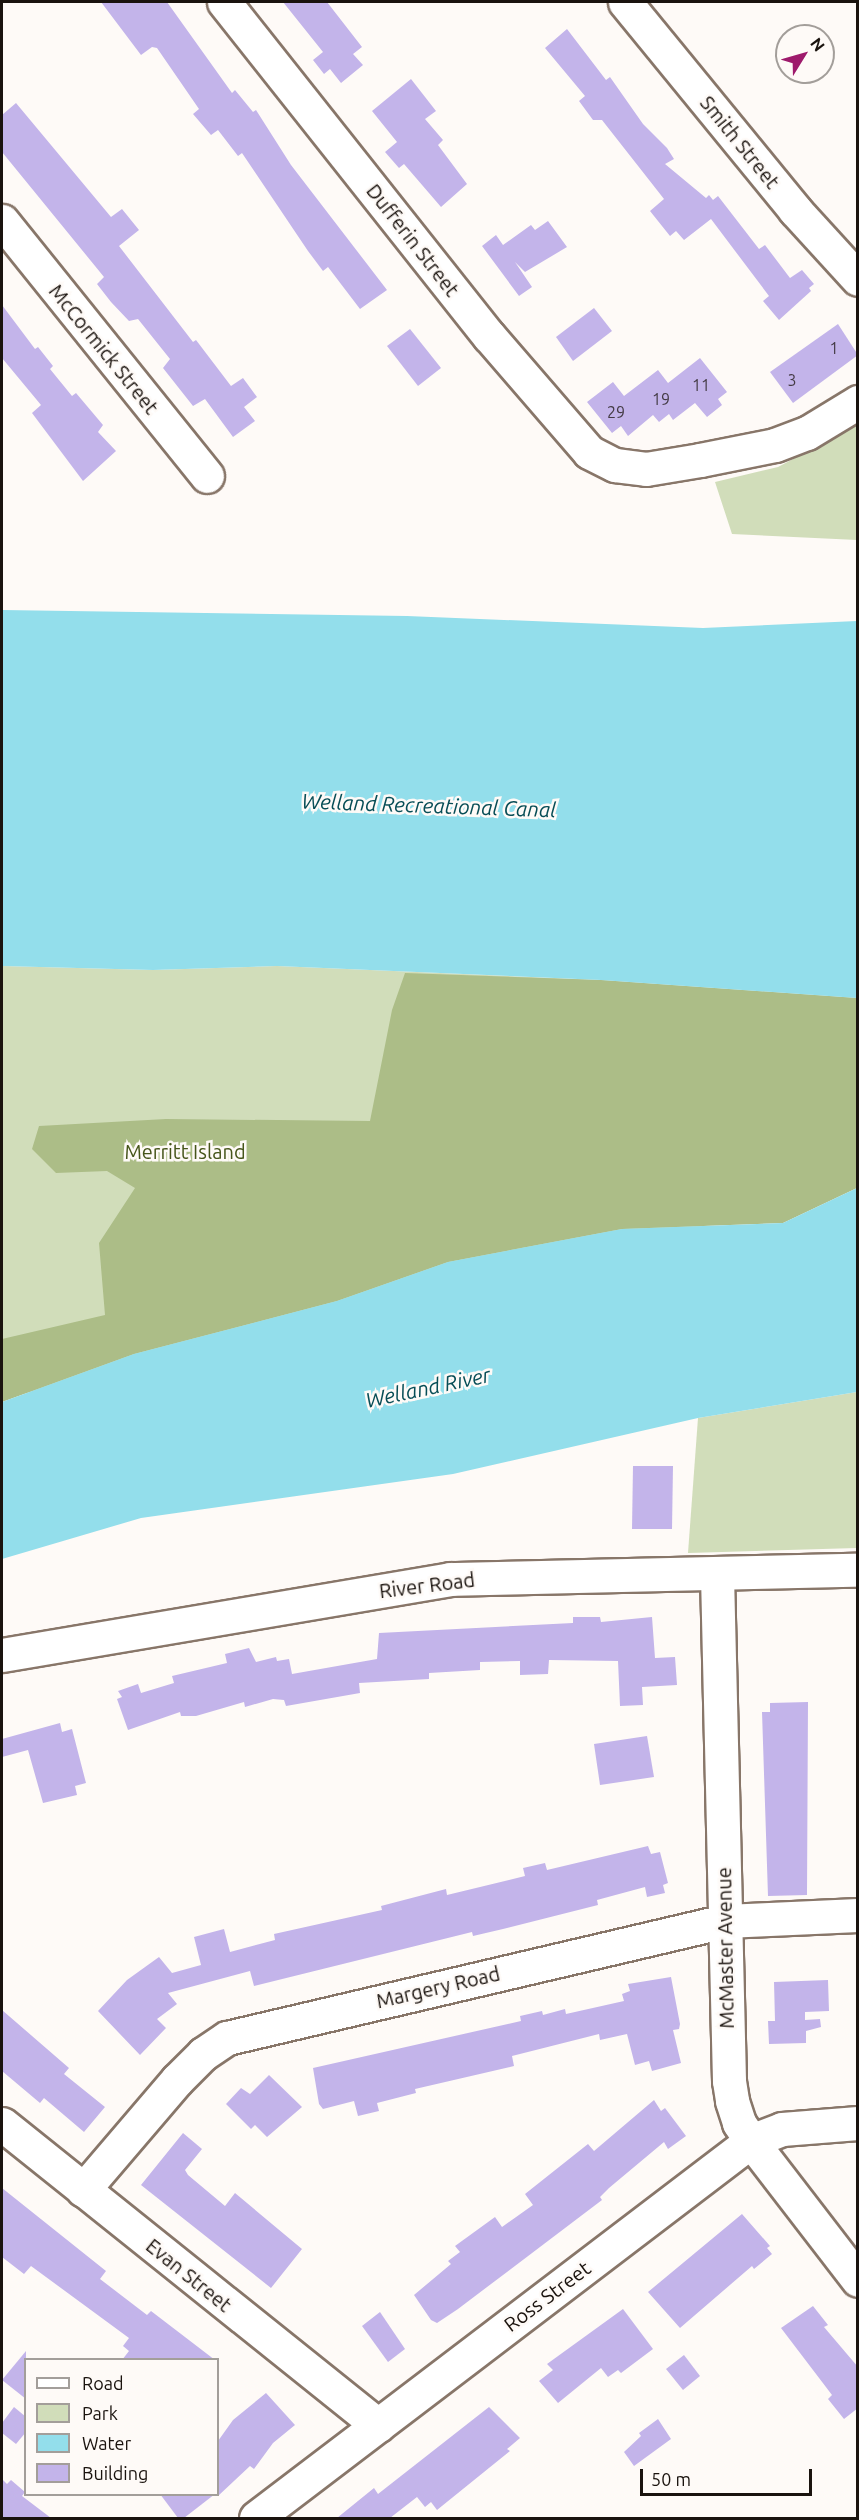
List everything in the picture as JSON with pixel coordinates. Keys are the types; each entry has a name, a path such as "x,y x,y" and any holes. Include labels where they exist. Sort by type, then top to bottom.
{"street":[{"name":"Dufferin Street","path":"224,2 566,430 589,452 615,465 646,469 775,445 807,433 858,402"},
{"name":"Smith Street","path":"625,2 795,210 858,279"},
{"name":"McCormick Street","path":"2,221 207,476"},
{"name":"River Road","path":"2,1655 450,1579 717,1575 858,1570"},
{"name":"McMaster Avenue","path":"717,1575 729,2081 739,2123 858,2280"},
{"name":"Margery Road","path":"83,2190 177,2080 203,2054 227,2038 724,1921 858,1915"},
{"name":"Ross Street","path":"256,2518 751,2141 782,2129 858,2123"},
{"name":"Evan Street","path":"2,2124 378,2425"}],"green space":[{"path":"857,425 857,540 732,534 715,482 778,467"},
{"name":"Merritt Island","path":"2,966 153,970 277,966 601,980 857,998 857,1188 2,1399"},
{"name":"Merritt Island","path":"405,973 601,980 857,998 857,1188 783,1223 622,1229 448,1262 337,1301 134,1354 2,1402 2,1339 105,1315 99,1243 135,1188 107,1171 56,1173 32,1149 39,1126 166,1119 370,1121 392,1010"},
{"path":"857,1392 857,1548 688,1553 698,1418"}],"water":[{"name":"Welland Recreational Canal","path":"2,610 407,616 703,628 857,621 857,998 601,980 277,966 153,970 2,966"},
{"name":"Welland River","path":"857,1188 857,1392 698,1418 453,1474 141,1518 2,1559 2,1402 134,1354 337,1301 448,1262 622,1229 783,1223"}],"building":[{"path":"101,2 167,2 232,93 235,90 253,112 256,110 291,165 387,290 360,309 328,267 323,271 242,153 238,156 218,130 211,135 193,114 199,109 157,48 152,47 141,55"},
{"path":"283,2 327,2 362,47 353,54 363,65 341,83 330,69 324,74 313,60 323,52"},
{"path":"567,29 606,80 610,77 643,124 667,148 674,159 665,164 706,198 709,195 713,200 718,196 759,249 765,245 790,278 802,270 814,284 809,288 811,291 779,320 763,301 769,296 711,219 684,240 676,231 670,236 650,211 664,199 602,120 593,120 579,101 585,96 545,48"},
{"path":"411,79 436,111 425,119 443,140 438,145 467,184 441,207 404,164 399,168 385,152 397,142 372,111"},
{"path":"16,103 111,217 122,209 139,230 119,246 193,342 196,340 231,386 243,378 257,397 244,407 255,421 233,437 205,399 193,406 163,368 170,359 138,319 129,321 111,302 97,284 104,277 2,152 2,115"},
{"path":"548,221 567,247 525,272 515,262 532,287 519,296 482,246 496,235 503,245 531,225 535,230"},
{"path":"2,305 35,349 38,347 53,366 50,369 72,396 76,393 103,425 98,432 116,451 83,481 32,413 41,405 2,358"},
{"path":"594,308 612,331 573,361 556,337"},
{"path":"838,324 858,355 793,403 770,372"},
{"path":"410,329 441,368 418,386 387,346"},
{"path":"700,358 727,392 718,399 722,405 707,417 695,403 673,420 669,414 659,422 653,415 628,436 621,426 612,433 587,402 613,382 624,396 658,370 668,383"},
{"path":"633,1466 673,1466 672,1529 632,1529"},
{"path":"573,1617 600,1617 601,1622 652,1617 655,1658 675,1657 677,1685 642,1687 643,1705 620,1706 618,1661 549,1660 548,1674 520,1675 520,1661 480,1662 480,1670 429,1673 429,1679 359,1683 360,1693 286,1706 284,1700 273,1699 245,1707 244,1702 196,1716 181,1716 180,1712 128,1730 117,1699 122,1697 118,1691 138,1684 141,1693 174,1683 172,1676 227,1663 225,1654 249,1648 256,1662 276,1657 277,1661 289,1659 292,1674 377,1659 379,1633 573,1623"},
{"path":"808,1702 807,1895 768,1896 762,1712 770,1712 770,1703"},
{"path":"60,1723 62,1732 72,1729 86,1783 75,1786 77,1795 43,1803 28,1750 2,1757 2,1739"},
{"path":"647,1736 654,1777 600,1785 594,1744"},
{"path":"648,1846 651,1854 660,1852 668,1883 663,1885 665,1893 647,1897 645,1887 597,1900 598,1905 473,1936 472,1932 254,1986 250,1971 168,1993 177,2004 157,2019 166,2028 140,2055 98,2011 127,1980 159,1957 172,1973 201,1965 194,1937 224,1929 230,1952 275,1940 274,1934 382,1910 381,1906 446,1889 447,1895 525,1876 523,1868 545,1863 547,1870"},
{"path":"671,1977 680,2024 679,2029 673,2030 681,2063 652,2071 649,2061 635,2065 627,2034 600,2040 599,2034 512,2056 514,2066 415,2089 416,2093 377,2103 379,2111 358,2116 354,2101 323,2109 319,2104 313,2068 521,2021 520,2016 542,2011 543,2015 565,2009 566,2014 624,2001 622,1994 630,1991 628,1984"},
{"path":"828,1980 829,2011 805,2012 805,2020 820,2019 821,2027 806,2031 806,2043 769,2044 768,2021 775,2021 774,1982"},
{"path":"2,2010 69,2068 64,2074 105,2107 84,2132 44,2098 40,2103 2,2071"},
{"path":"269,2075 302,2107 267,2137 255,2125 251,2129 226,2104 241,2088 250,2094"},
{"path":"654,2100 661,2111 665,2108 686,2136 668,2149 664,2142 609,2188 600,2197 602,2200 458,2309 437,2323 431,2320 414,2295 451,2264 448,2261 460,2252 455,2246 495,2217 502,2227 533,2205 525,2194 588,2144 594,2151"},
{"path":"183,2133 202,2149 185,2170 188,2175 225,2206 235,2193 302,2249 271,2288 141,2185"},
{"path":"2,2188 106,2271 100,2279 147,2315 151,2311 212,2358 124,2358 129,2351 123,2346 129,2338 31,2266 24,2274 2,2257"},
{"path":"742,2214 770,2246 767,2248 772,2254 754,2269 752,2266 680,2328 648,2292"},
{"path":"813,2306 828,2325 824,2327 858,2367 858,2408 844,2419 828,2399 832,2395 781,2328"},
{"path":"623,2309 653,2349 621,2373 618,2370 608,2377 601,2368 558,2403 539,2381 553,2370 547,2364"},
{"path":"380,2312 405,2349 388,2362 362,2326"},
{"path":"26,2351 24,2397 2,2380"},
{"path":"684,2355 700,2376 683,2390 666,2369"},
{"path":"266,2393 295,2425 273,2443 254,2469 250,2466 219,2495 219,2440 233,2420"},
{"path":"14,2407 24,2415 24,2434 16,2444 2,2433 2,2423"},
{"path":"489,2407 520,2438 507,2449 510,2451 437,2510 431,2502 425,2507 417,2497 390,2518 337,2518 374,2488 378,2494"},
{"path":"658,2419 671,2439 634,2466 624,2452 641,2436 639,2433"},
{"path":"2,2479 7,2484 11,2480 24,2491 22,2496 51,2518 2,2518"},
{"path":"162,2496 212,2496 184,2518 178,2518"}]}
